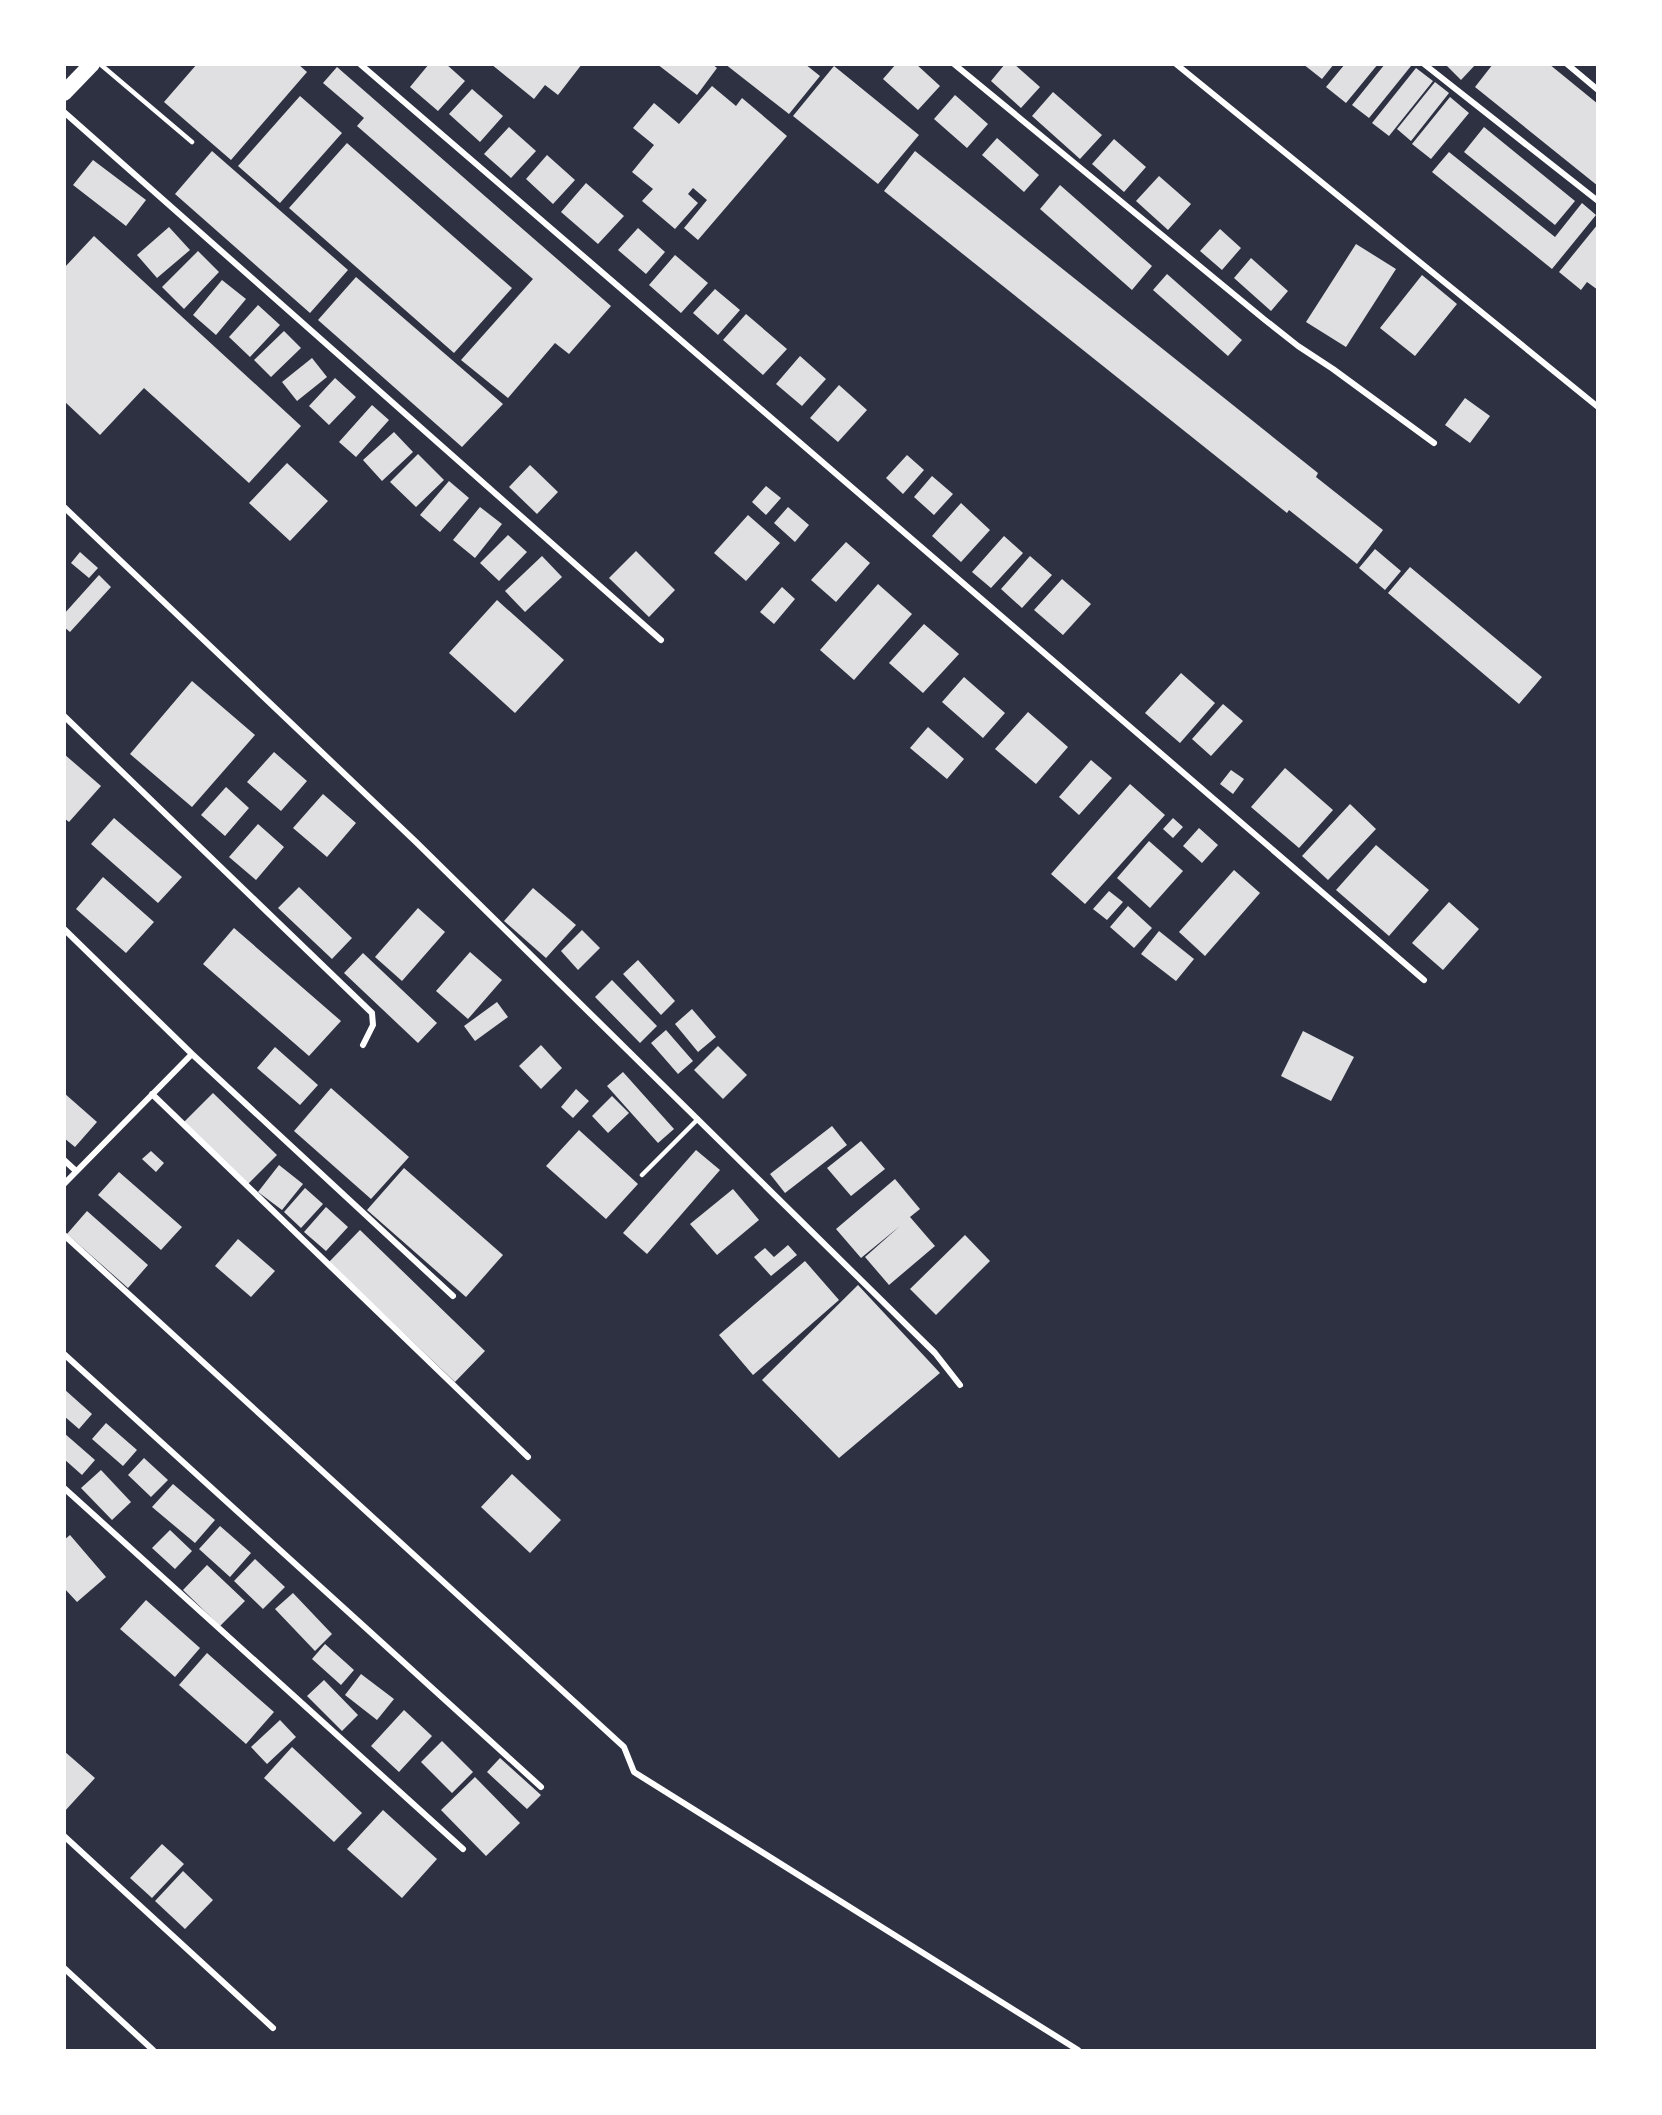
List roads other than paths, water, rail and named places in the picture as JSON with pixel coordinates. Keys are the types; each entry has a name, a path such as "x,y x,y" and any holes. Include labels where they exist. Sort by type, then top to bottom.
{"highway":[{"path":"64,93 92,64"}],"street":[{"path":"360,64 1424,980"},
{"path":"954,64 1265,320 1434,443"},
{"path":"1176,64 1598,407"},
{"path":"1424,64 1598,201"},
{"path":"1567,64 1598,90"},
{"path":"64,112 661,640"},
{"path":"64,507 416,842 935,1353 960,1385"},
{"path":"64,717 372,1013 373,1025 363,1045"},
{"path":"64,929 192,1054 453,1296"},
{"path":"64,1184 192,1054"},
{"path":"152,1094 528,1457"},
{"path":"64,1160 76,1171"},
{"path":"64,1235 624,1747 634,1772 1078,2050"},
{"path":"64,1354 541,1787"},
{"path":"64,1488 463,1849"},
{"path":"64,1836 273,2028"},
{"path":"64,1968 153,2050"}],"lane":[{"path":"99,64 192,142"},
{"path":"642,1175 698,1119"}]}
